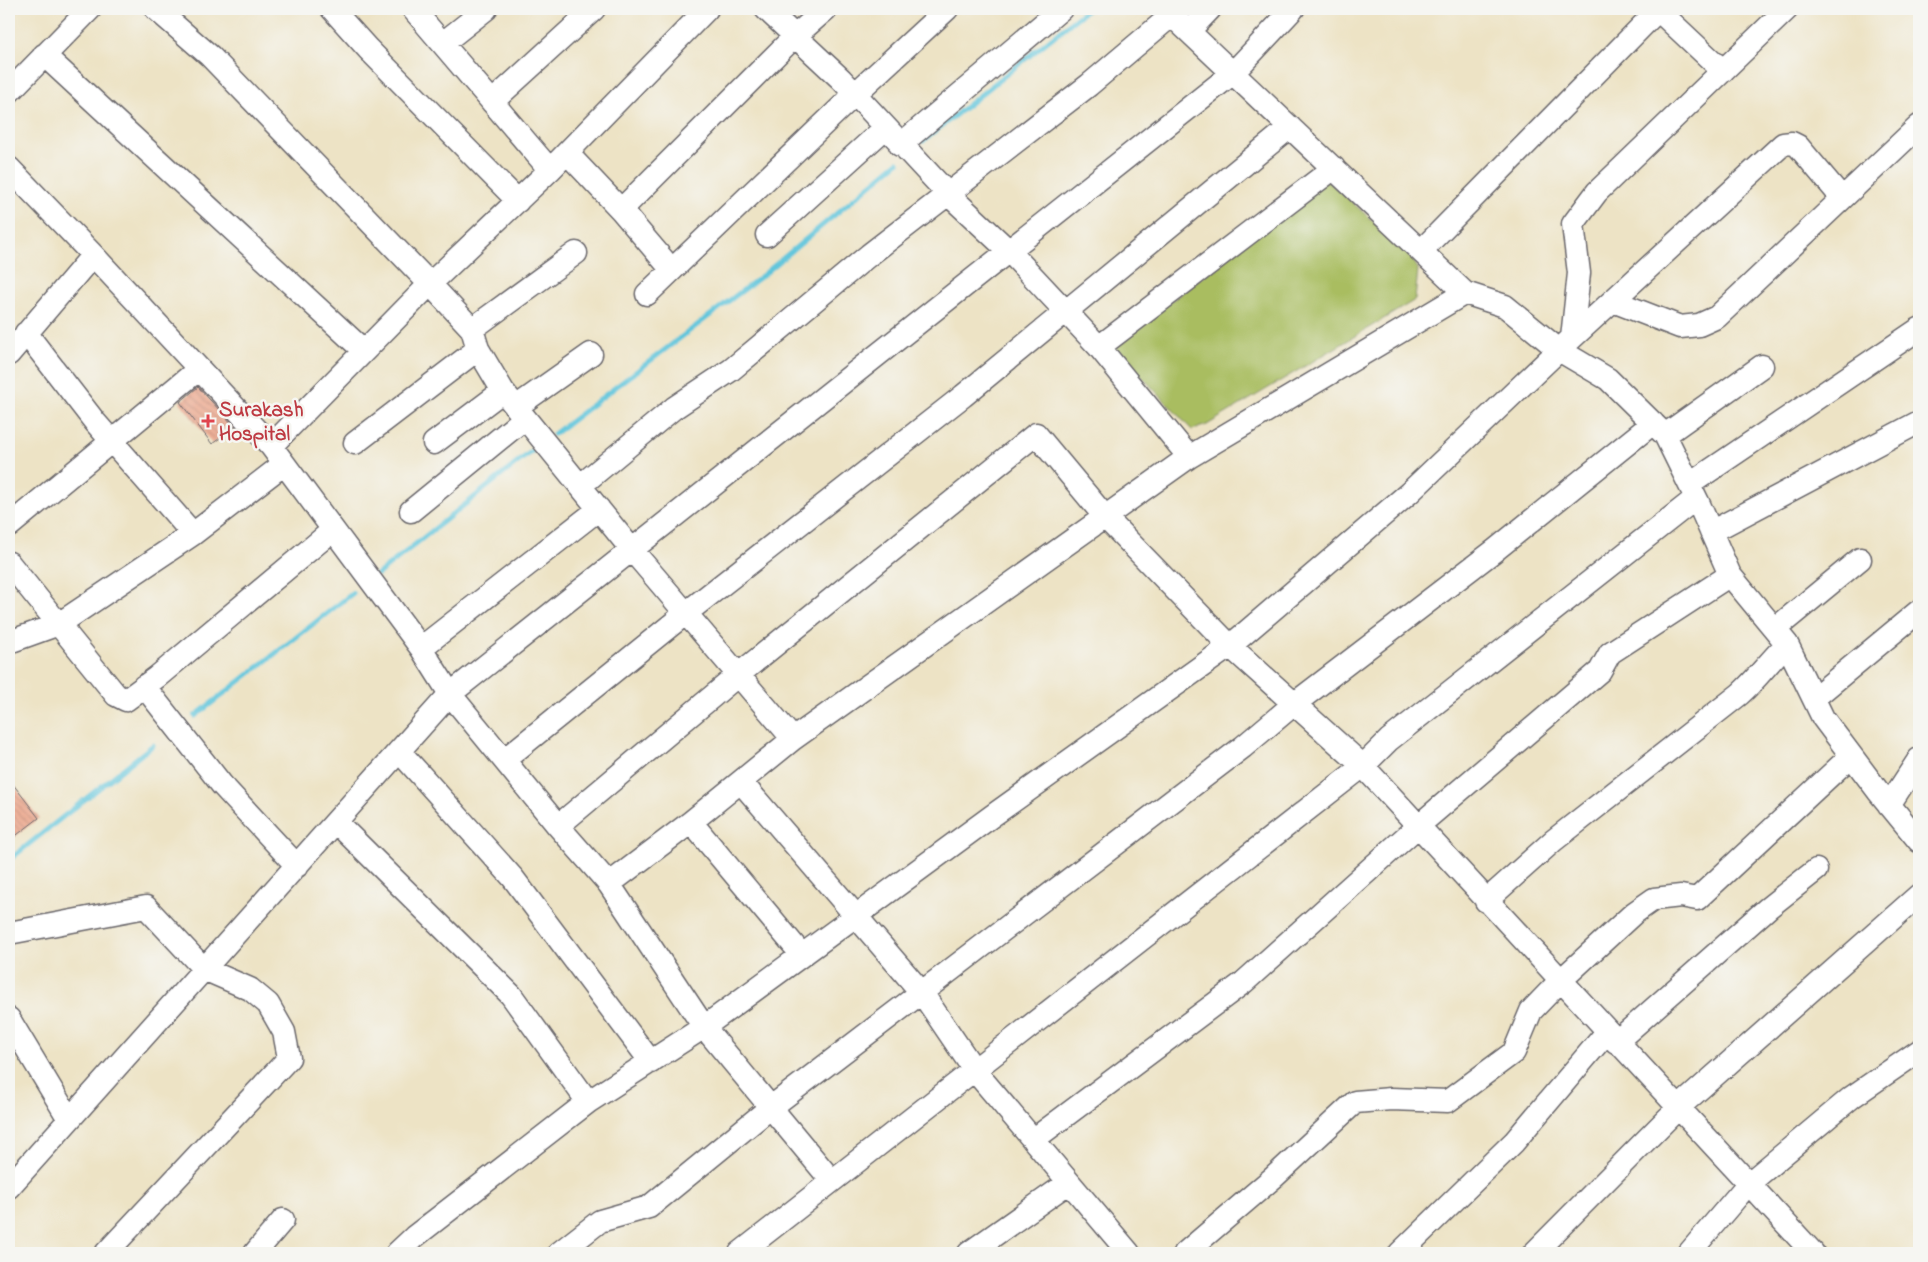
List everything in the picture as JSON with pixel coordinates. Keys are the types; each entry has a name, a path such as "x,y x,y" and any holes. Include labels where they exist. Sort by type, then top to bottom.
{"street":[{"path":"9,92 90,9"},
{"path":"156,9 210,56 430,284 475,339 515,406 632,550 793,739"},
{"path":"332,9 368,49 518,201"},
{"path":"413,9 550,170"},
{"path":"443,43 486,9"},
{"path":"492,102 594,9"},
{"path":"9,642 59,624 193,534 277,455 364,351 430,284 550,170 707,9"},
{"path":"766,9 855,94 900,145 948,194 1009,251 1099,347 1189,457"},
{"path":"621,210 794,37 826,9"},
{"path":"647,294 855,94 947,9"},
{"path":"900,145 1062,9"},
{"path":"1189,31 1210,9"},
{"path":"9,1186 450,694 1233,73 1292,9"},
{"path":"1421,251 1658,9 1723,71"},
{"path":"1565,344 1579,273 1573,224 1597,192 1787,9"},
{"path":"580,486 674,408 730,370 869,255 1089,85 1169,12 1465,293 1504,306 1565,344 1608,379 1659,429 1694,493 1730,575 1781,637 1823,718 1919,841"},
{"path":"44,55 364,351"},
{"path":"1613,301 1680,326 1699,325 1716,317 1919,126"},
{"path":"504,760 686,613 963,396 1290,127"},
{"path":"767,235 885,128"},
{"path":"397,1253 414,1237 588,1102 704,1027 1230,646 1408,492 1565,344 1783,144 1792,143 1798,146 1842,198"},
{"path":"567,153 621,210 672,270"},
{"path":"1099,347 1334,168"},
{"path":"10,173 94,255 277,455 421,648 450,694 558,826 609,884 704,1027 832,1180"},
{"path":"355,443 576,253"},
{"path":"9,354 94,255"},
{"path":"609,884 691,822 793,739 1106,518 1189,457 1465,293"},
{"path":"740,1253 1363,766 1389,740 1412,721 1691,502 1694,493 1919,328"},
{"path":"26,333 112,442 193,534"},
{"path":"434,443 515,406 590,354"},
{"path":"559,1253 600,1221 649,1207 770,1108 1236,753 1294,704 1494,551 1659,429 1762,366"},
{"path":"9,526 199,369"},
{"path":"411,511 515,406"},
{"path":"1711,532 1919,422"},
{"path":"558,826 738,675 1036,434 1106,518 1230,646 1363,766 1611,1037 1813,1253"},
{"path":"421,648 599,509"},
{"path":"9,563 116,695 126,700 333,530"},
{"path":"1486,901 1553,841 1759,677 1781,637 1860,559"},
{"path":"1033,1140 1244,982 1418,826 1600,670 1610,653 1730,575"},
{"path":"1814,698 1919,611"},
{"path":"144,686 222,785 297,866"},
{"path":"399,751 513,878 651,1062"},
{"path":"1186,1253 1274,1177 1355,1102 1391,1099 1428,1102 1448,1100 1500,1063 1514,1052 1531,1012 1560,981 1634,913 1654,899 1681,896 1697,899 1851,756"},
{"path":"1889,804 1919,759"},
{"path":"741,782 922,993 975,1071 1128,1253"},
{"path":"336,822 511,996 588,1102"},
{"path":"691,822 802,955"},
{"path":"1400,1253 1514,1142 1611,1037 1816,870"},
{"path":"1534,1253 1678,1108 1919,895"},
{"path":"9,933 146,906 204,968 250,989 268,1004 284,1032 289,1058 106,1253"},
{"path":"9,1019 70,1119"},
{"path":"1689,1253 1748,1184 1852,1097 1919,1051"},
{"path":"969,1253 1068,1183"},
{"path":"255,1253 283,1220"},
{"path":"1788,1227 1788,1253"}],"green space":[{"path":"1327,180 1410,254 1418,269 1415,300 1207,425 1192,430 1113,346"}],"building":[{"path":"198,387 235,427 212,444 180,402"},
{"path":"9,779 39,818 9,841"}],"waterway":[{"path":"923,141 1088,9"},
{"path":"554,434 763,275 898,162"},
{"path":"378,574 532,451"},
{"path":"195,716 353,593"},
{"path":"9,860 153,745"}],"place":[{"name":"Surakash Hospital","path":"208,421"}]}
